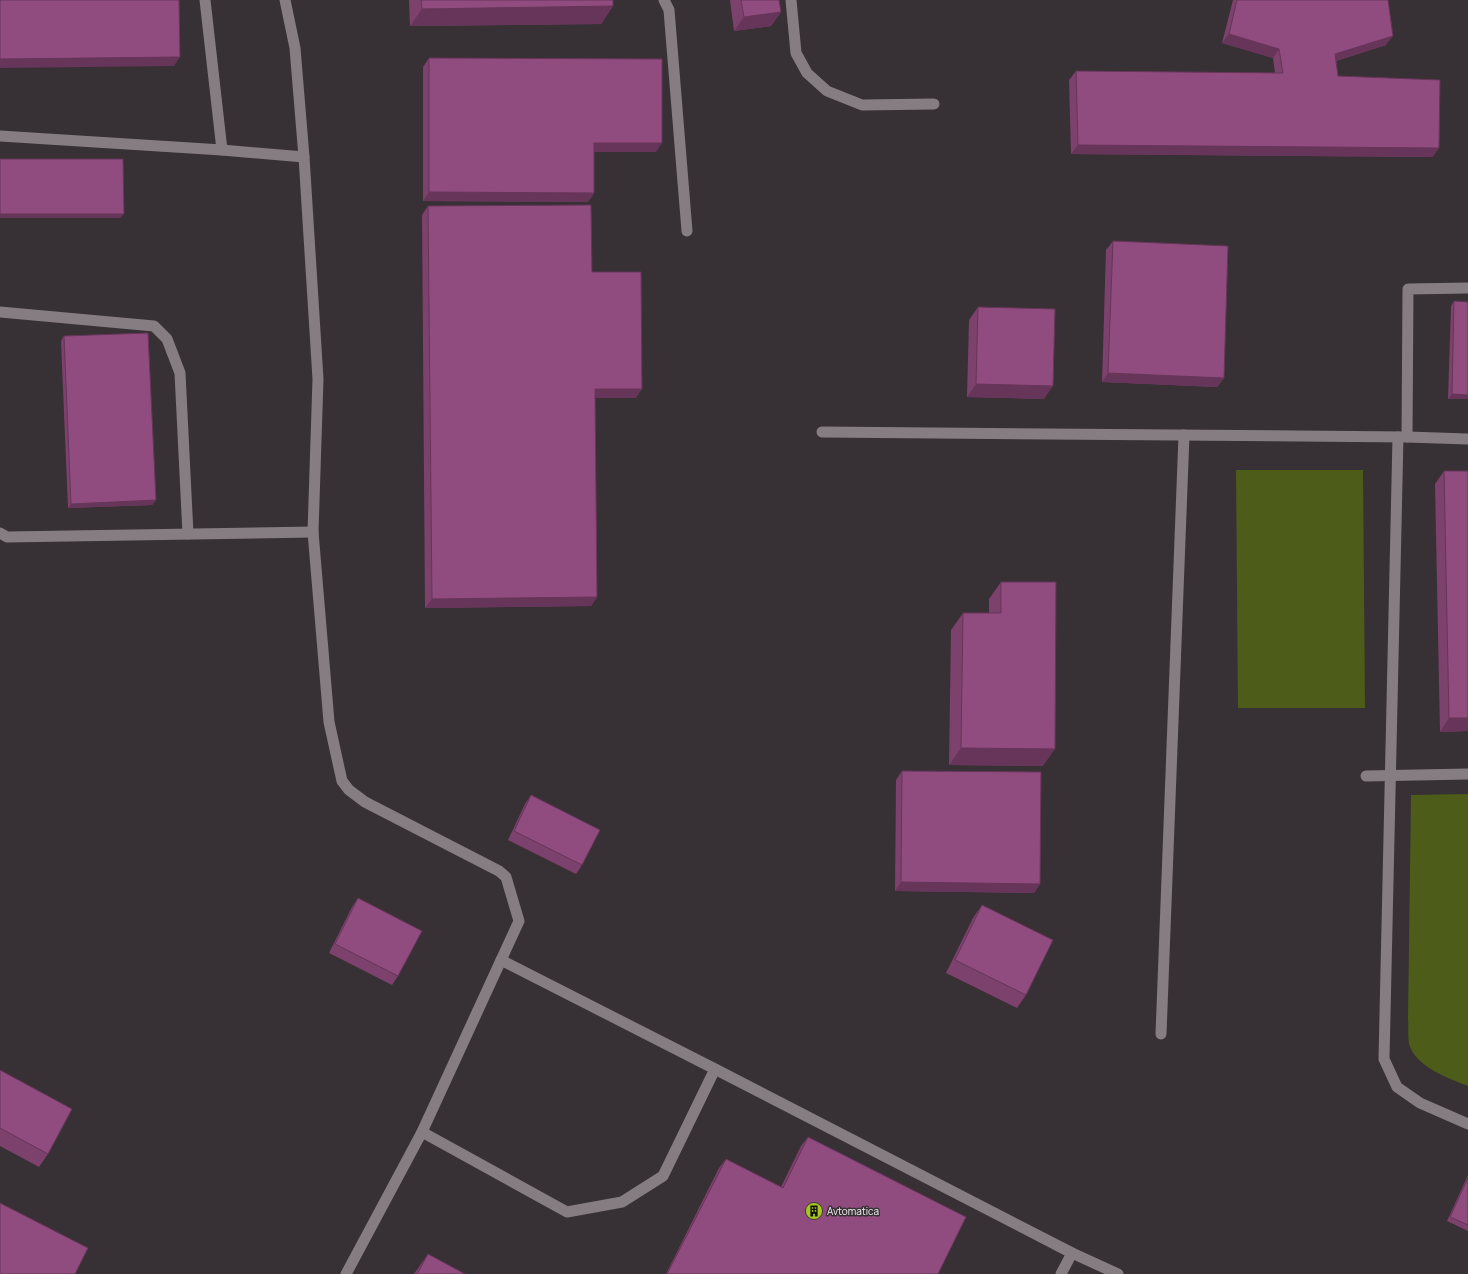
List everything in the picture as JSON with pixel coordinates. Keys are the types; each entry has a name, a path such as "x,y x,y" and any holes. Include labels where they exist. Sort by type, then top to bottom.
{"lane":[{"path":"206,0 222,150"},
{"path":"285,0 295,48 304,157 318,379 313,532 329,722 342,781 349,790 365,802 506,877 519,921 422,1132 346,1274"},
{"path":"664,0 669,10 687,231"},
{"path":"791,0 796,53 807,73 826,91 862,105 934,104"},
{"path":"0,136 222,150 304,157"},
{"path":"1468,288 1408,289 1391,776 1384,1059 1397,1087 1420,1102 1468,1124"},
{"path":"0,312 154,326 167,339 180,373 188,534"},
{"path":"822,432 1402,437 1468,439"},
{"path":"1161,1034 1184,435"},
{"path":"0,533 7,537 313,532"},
{"path":"1366,776 1468,774"},
{"path":"501,960 1072,1253 1118,1274"},
{"path":"422,1132 567,1212 622,1202 663,1176 715,1069"},
{"path":"1062,1274 1072,1253"}],"green space":[{"path":"1236,470 1363,470 1365,708 1238,708"},
{"path":"1468,794 1468,1086 1435,1071 1420,1061 1414,1054 1409,1044 1408,1019 1411,795"}],"building":[{"path":"0,0 179,0 180,57 0,59"},
{"path":"421,0 613,0 613,6 422,9"},
{"path":"741,0 779,0 781,12 744,17"},
{"path":"1237,0 1388,0 1393,36 1335,54 1338,76 1440,80 1439,148 1078,145 1076,71 1283,73 1279,49 1229,34"},
{"path":"429,58 662,59 662,143 594,143 594,193 429,192"},
{"path":"0,159 123,159 124,214 0,214"},
{"path":"591,205 592,272 641,272 642,389 595,389 597,597 432,599 428,206"},
{"path":"1113,241 1228,246 1224,378 1108,373"},
{"path":"1454,301 1468,302 1468,395 1452,394"},
{"path":"978,307 1055,309 1053,386 976,384"},
{"path":"148,333 156,500 71,504 64,336"},
{"path":"1444,471 1468,471 1468,718 1449,718"},
{"path":"1001,582 1056,582 1055,749 961,748 963,613 1001,613"},
{"path":"902,771 1041,772 1040,884 901,882"},
{"path":"531,795 600,830 582,865 514,831"},
{"path":"358,898 422,931 398,976 335,944"},
{"path":"982,905 1053,940 1026,995 955,960"},
{"path":"0,1070 72,1109 48,1154 0,1128"},
{"name":"Avtomatica","path":"808,1137 966,1217 938,1274 667,1274 726,1159 783,1188"},
{"path":"1468,1178 1468,1225 1450,1217"},
{"path":"0,1203 88,1248 75,1274 0,1274"},
{"path":"428,1254 465,1274 417,1274"}],"place":[{"name":"Avtomatica","path":"814,1211"}]}
